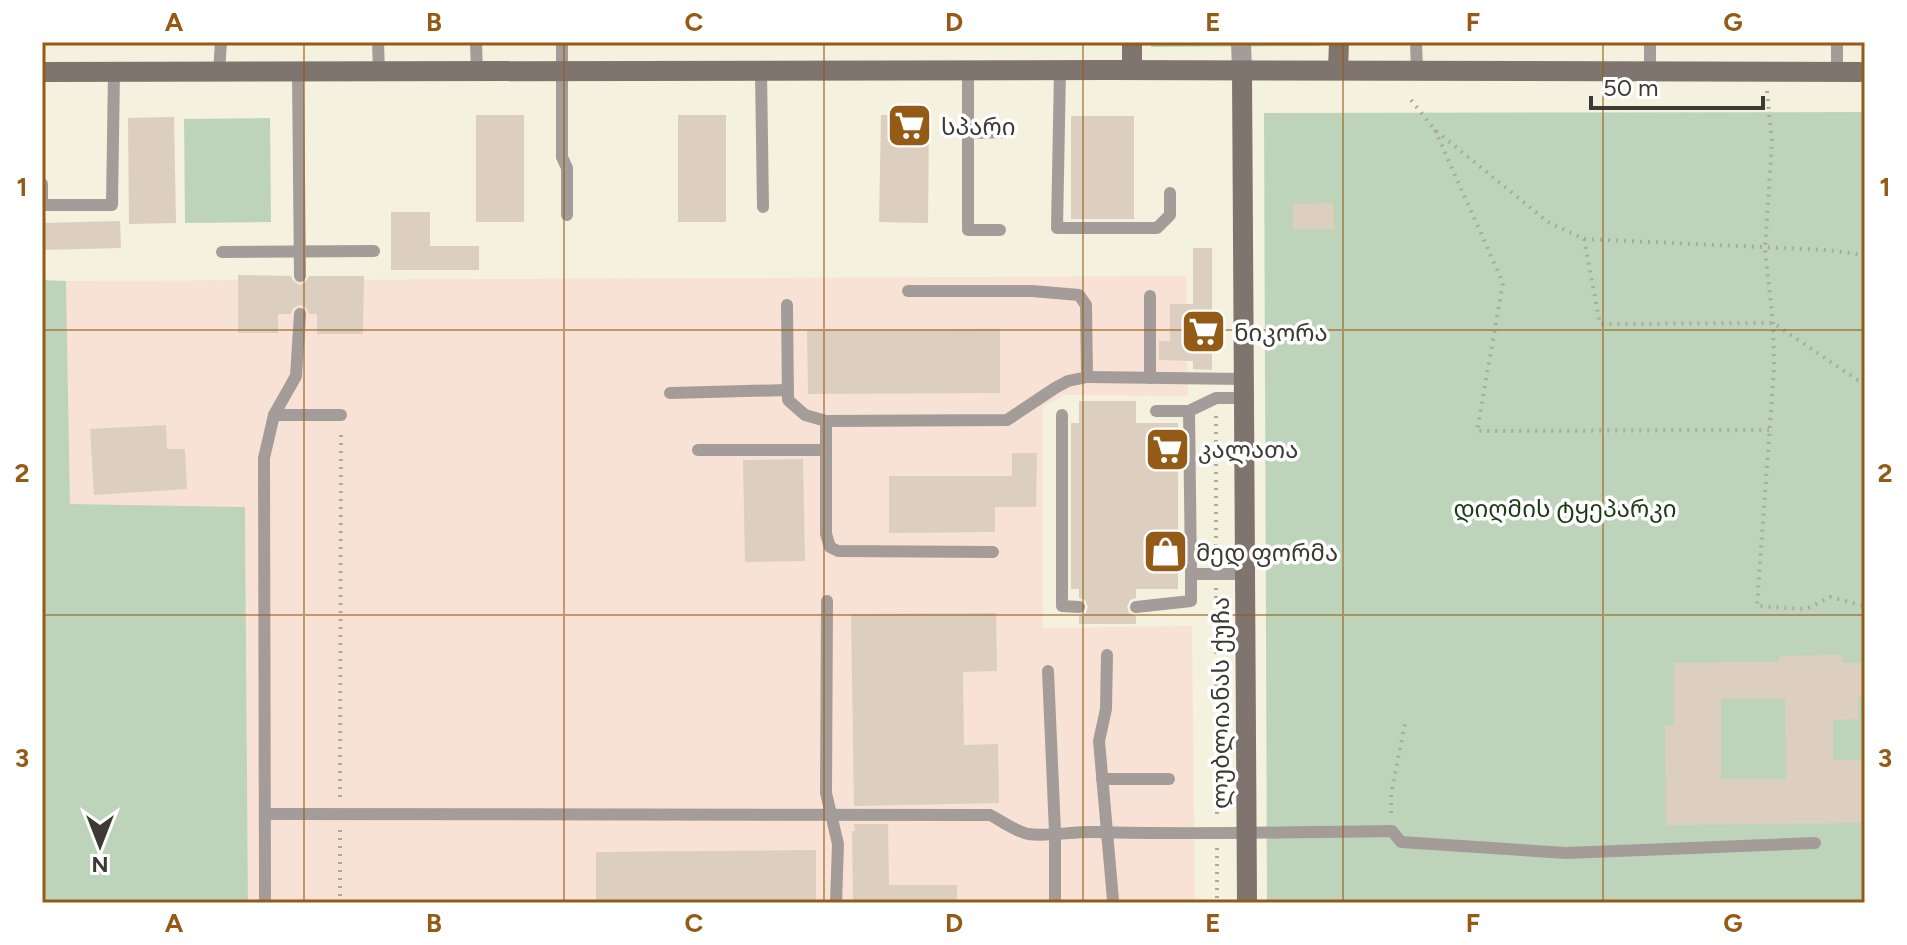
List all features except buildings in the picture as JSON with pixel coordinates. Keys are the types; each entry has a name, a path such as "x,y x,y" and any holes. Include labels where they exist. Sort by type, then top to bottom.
{"street":[{"path":"1132,42 1132,70"},
{"path":"1241,42 1242,71"},
{"path":"1338,70 1339,42"},
{"name":"ლუბლიანას ქუჩა","path":"1242,71 1247,903"},
{"path":"42,72 1865,72"}],"lane":[{"path":"219,72 221,42"},
{"path":"378,42 379,73"},
{"path":"476,42 477,73"},
{"path":"562,42 562,157 567,168 567,215"},
{"path":"1416,42 1417,70"},
{"path":"1650,42 1650,72"},
{"path":"1837,42 1837,72"},
{"path":"1060,70 1057,228 1157,228 1170,215 1170,193"},
{"path":"968,71 968,230 1000,230"},
{"path":"42,184 42,205 112,205 114,72"},
{"path":"761,72 763,207"},
{"path":"298,73 300,276"},
{"path":"968,133 1011,132"},
{"path":"222,252 374,251"},
{"path":"908,291 1032,291 1079,295 1086,305 1087,377"},
{"path":"1150,296 1150,378"},
{"path":"787,305 788,400 805,415 826,421 1007,420 1068,381 1087,377 1150,378 1244,388"},
{"path":"265,903 264,458 274,415 296,376 300,314"},
{"path":"1156,411 1189,411 1244,388"},
{"path":"670,393 788,390"},
{"path":"1136,607 1191,601 1189,411"},
{"path":"274,415 341,415"},
{"path":"1062,415 1062,606 1079,607"},
{"path":"826,421 826,534 830,547 838,551 993,552"},
{"path":"698,450 826,450"},
{"path":"1191,574 1246,574"},
{"path":"827,601 826,793 838,844 836,903"},
{"path":"1107,655 1106,709 1099,741 1113,900"},
{"path":"1048,671 1055,903"},
{"path":"1102,779 1169,779"},
{"path":"265,814 990,815 1023,833 1039,835 1055,832 1172,835 1246,831 1392,831 1401,842 1566,853 1815,843"}],"path":[{"path":"1765,72 1772,142 1765,249 1774,368 1757,606 1806,609 1830,597 1865,606"},
{"path":"1411,100 1435,130 1548,222 1584,239 1827,250 1865,255"},
{"path":"1435,130 1503,283 1477,431 1770,430"},
{"path":"1584,239 1600,324 1773,323 1865,385"},
{"path":"1216,398 1217,903"},
{"path":"340,903 341,415"},
{"path":"1392,831 1391,794 1406,719"}],"shaded area":[{"path":"1186,276 1188,396 1064,395 1043,406 1043,628 1192,626 1195,903 248,903 245,507 70,505 66,281"}],"green space":[{"path":"1151,42 1326,42 1320,46 1151,47"},
{"name":"დიღმის ტყეპარკი","path":"1865,112 1865,903 1267,903 1264,113"},
{"path":"270,118 271,222 185,223 184,119"},
{"path":"42,280 66,281 70,504 245,507 248,903 42,903"}],"place":[{"name":"სპარი","path":"910,126"},
{"name":"ნიკორა","path":"1203,332"},
{"name":"კალათა","path":"1167,449"},
{"name":"მედ ფორმა","path":"1165,552"}]}
